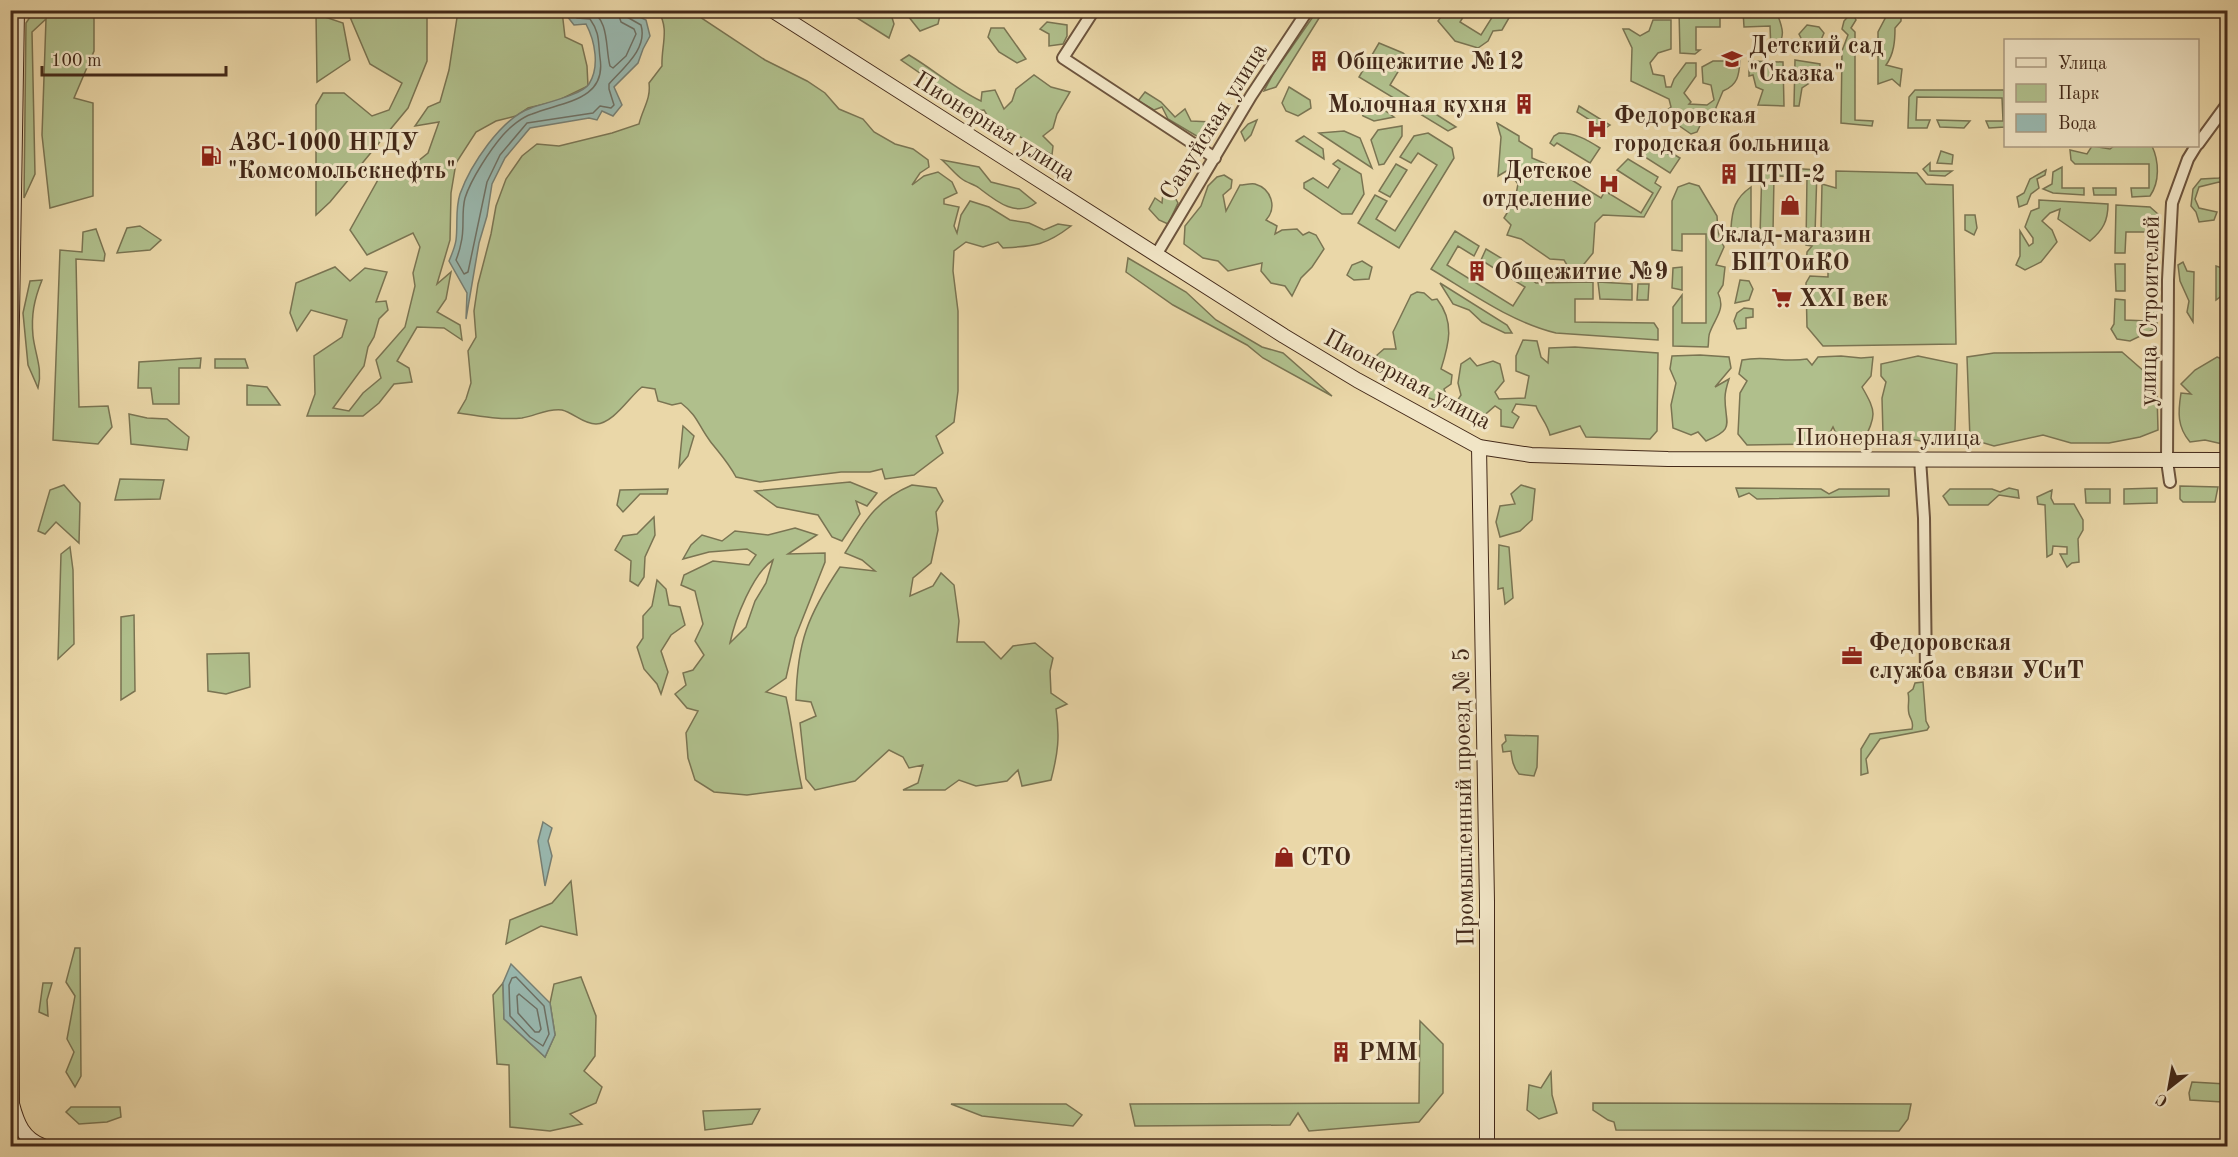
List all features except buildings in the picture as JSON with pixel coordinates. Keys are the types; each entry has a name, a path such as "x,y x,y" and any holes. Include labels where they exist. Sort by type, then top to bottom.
{"street":[{"path":"10,438 17,10"},
{"name":"Пионерная улица","path":"772,10 1357,380 1479,447 1531,455 1668,459 2228,460"},
{"path":"1094,10 1063,58 1215,158"},
{"name":"Савуйская улица","path":"1156,255 1251,96 1308,10"},
{"name":"улица Строителей","path":"2199,142 2228,103"},
{"name":"улица Строителей","path":"2170,482 2168,280 2172,203 2185,167 2196,147"},
{"name":"Промышленный проезд № 5","path":"1479,447 1487,878 1487,1146"},
{"path":"1920,459 1924,518 1926,674"},
{"path":"10,626 12,1104 18,1124 26,1137 41,1146"}],"green space":[{"path":"34,11 94,11 94,51 74,98 93,103 93,196 50,208 42,135 46,19 32,32 35,174 24,198 26,23"},
{"path":"349,11 427,11 427,61 408,108 330,202 316,215 316,105 323,93 344,93 372,116 389,110 402,83 370,64"},
{"path":"458,11 562,11 565,37 582,45 587,66 588,86 557,101 528,108 516,116 496,121 476,132 456,163 451,193 450,240 437,284 451,272 446,299 437,312 460,325 462,340 444,328 417,327 397,361 409,368 412,382 394,384 379,403 363,416 307,416 315,394 314,356 342,337 347,320 311,310 297,331 290,313 296,283 335,267 350,281 365,268 387,272 376,302 386,301 388,310 379,319 374,337 368,347 364,366 333,408 349,411 363,393 381,378 376,360 405,327 415,286 413,273 420,247 413,233 367,255 350,230 379,178 397,178 428,153 439,122 415,126 428,107 440,102 449,70"},
{"path":"658,11 691,11 765,60 807,81 825,93 839,109 863,119 874,132 895,144 913,149 928,160 929,167 920,173 912,185 924,176 938,172 952,182 957,193 944,199 944,204 959,207 954,226 957,233 961,215 970,201 989,207 1010,220 1029,223 1044,230 1058,224 1071,226 1054,238 1031,245 1003,248 998,242 983,247 966,242 954,251 953,271 958,311 958,391 954,422 936,436 943,453 914,475 885,479 882,469 760,482 736,477 687,408 681,403 672,405 658,401 655,389 642,387 609,419 596,424 562,410 514,418 458,413 471,383 468,351 476,337 474,311 478,284 496,206 506,179 522,156 537,144 559,146 639,124 648,99 649,83 662,66 664,24"},
{"path":"846,11 890,11 894,24 889,38"},
{"path":"904,11 941,11 938,24 920,31"},
{"path":"1317,11 1321,11 1321,15 1276,87 1264,91 1273,74"},
{"path":"1445,11 1467,11 1460,22 1481,35 1496,11 1513,11 1502,30 1493,31 1488,41 1478,48 1455,41 1438,21"},
{"path":"1679,11 1720,11 1720,27 1696,27 1696,50 1700,50 1695,54 1680,53"},
{"path":"1743,11 1780,11 1778,16 1782,36 1777,48 1771,50 1770,26 1744,27"},
{"path":"1889,11 1901,11 1901,21 1895,28 1894,47 1886,65 1902,69 1900,86 1892,79 1878,84 1878,32"},
{"path":"1852,12 1856,20 1851,28 1855,32 1855,120 1873,121 1872,126 1841,123 1842,51 1848,35 1842,29 1844,21"},
{"path":"316,14 343,23 350,60 317,82"},
{"path":"1653,20 1671,20 1671,49 1658,53 1650,63 1653,74 1664,76 1666,87 1671,87 1686,63 1696,63 1696,76 1684,93 1691,102 1689,104 1707,105 1714,100 1711,85 1703,83 1702,67 1713,61 1740,61 1735,83 1723,91 1715,110 1705,115 1697,132 1691,134 1662,114 1671,107 1669,99 1631,81 1632,48 1623,29 1629,29 1640,36 1649,31"},
{"path":"1047,22 1067,25 1067,36 1063,44 1049,46 1049,34 1040,29"},
{"path":"1807,25 1819,27 1824,33 1820,42 1804,44 1799,34"},
{"path":"991,28 1004,28 1026,59 1017,63 999,52 988,37"},
{"path":"1379,43 1403,53 1412,62 1409,69 1402,65 1390,85 1456,127 1448,131 1359,77"},
{"path":"909,55 981,101 982,92 995,90 1004,109 1012,101 1016,89 1034,75 1051,87 1070,92 1057,114 1053,128 1043,136 1053,146 1052,155 990,120 984,110 975,111 901,60"},
{"path":"1795,60 1820,64 1820,76 1802,88 1799,106 1794,106"},
{"path":"1749,61 1783,62 1784,106 1758,105 1763,90 1756,87 1753,75 1749,76"},
{"path":"1249,65 1253,76 1241,92 1238,87"},
{"path":"1289,87 1310,100 1311,108 1298,116 1286,111 1282,103"},
{"path":"1915,90 2004,90 2004,127 1989,128 1986,121 2003,121 2002,98 1917,97 1916,120 1930,120 1927,128 1908,128 1909,97"},
{"path":"1145,92 1161,102 1175,117 1185,109 1191,121 1212,122 1225,104 1231,105 1213,133 1205,141 1168,119 1162,107 1154,110 1138,101"},
{"path":"1355,98 1362,99 1371,110 1384,110 1394,117 1374,121 1363,116"},
{"path":"1579,106 1610,125 1604,129 1577,112"},
{"path":"1257,120 1251,135 1245,141 1241,132 1248,124"},
{"path":"1937,120 1970,121 1964,128 1940,127"},
{"path":"1497,123 1519,136 1519,141 1532,149 1532,158 1601,198 1605,191 1641,213 1653,193 1617,170 1628,159 1658,177 1655,183 1661,187 1644,217 1603,215 1595,223 1593,253 1580,269 1570,270 1564,260 1550,259 1521,239 1507,235 1511,225 1504,218 1515,200 1518,184 1508,170 1498,176 1501,137"},
{"path":"1402,126 1402,136 1384,164 1379,165 1371,140 1378,130"},
{"path":"1344,131 1360,138 1372,168 1319,133"},
{"path":"1428,133 1452,148 1454,158 1399,248 1358,223 1375,195 1387,201 1376,219 1395,231 1437,165 1418,153 1411,163 1400,157 1414,136"},
{"path":"1559,133 1580,137 1600,148 1590,163 1557,143 1554,146 1550,143"},
{"path":"1304,136 1323,149 1324,159 1296,141"},
{"path":"1642,137 1673,157 1675,155 1680,158 1670,173 1634,150"},
{"path":"2091,147 2110,149 2113,147 2152,147 2157,171 2156,184 2150,196 2132,197 2131,188 2149,188 2149,164 2075,164 2071,160 2070,150 2087,154"},
{"path":"1941,151 1953,155 1952,164 1937,163"},
{"path":"942,160 979,167 991,182 1019,189 1036,203 1021,209 1006,206 962,179"},
{"path":"1338,160 1361,174 1364,194 1352,214 1342,214 1304,188 1304,183 1313,178 1328,188 1340,169 1333,164"},
{"path":"1930,163 1930,171 1952,171 1945,176 1928,175 1923,169"},
{"path":"1396,164 1407,170 1390,197 1379,191"},
{"path":"1762,166 1817,170 1815,234 1821,230 1822,184 1836,188 1836,171 1917,173 1926,184 1953,185 1956,344 1823,346 1807,327 1806,283 1810,276 1828,277 1828,271 1806,271 1807,252 1812,246 1806,245 1807,177 1774,176 1773,233 1760,236"},
{"path":"2062,167 2062,188 2084,188 2084,195 2053,193 2043,189 2052,184 2053,172"},
{"path":"2046,170 2045,175 2037,179 2039,188 2031,194 2027,204 2019,207 2017,197 2024,193 2030,179"},
{"path":"2226,173 2227,185 2219,182 2199,187 2195,199 2199,208 2217,212 2214,220 2199,222 2191,206 2193,189 2201,179 2219,178"},
{"path":"1224,175 1232,180 1231,188 1223,195 1226,211 1240,185 1261,186 1271,199 1271,210 1266,220 1277,226 1275,234 1282,230 1297,229 1303,235 1309,232 1316,235 1324,249 1301,278 1292,296 1285,286 1271,283 1261,271 1262,263 1228,271 1218,261 1203,258 1184,244 1185,226 1201,206 1208,186 1217,177"},
{"path":"1689,183 1699,186 1717,216 1718,232 1724,247 1716,265 1725,267 1723,285 1718,293 1721,304 1709,334 1708,347 1673,346 1673,307 1682,295 1682,323 1706,323 1706,234 1682,234 1682,251 1672,250 1672,201 1678,187"},
{"path":"1751,187 1751,231 1744,237 1731,228 1732,216 1738,200"},
{"path":"2093,188 2116,188 2116,195 2094,195"},
{"path":"1163,192 1174,196 1178,203 1168,224 1159,220 1149,209 1155,198 1162,203"},
{"path":"2039,200 2108,204 2106,220 2090,241 2058,219 2060,209 2050,213 2042,221 2052,230 2057,242 2041,262 2025,270 2016,265 2020,256 2020,231 2029,246 2033,243 2033,238 2025,227 2031,211 2039,208"},
{"path":"2116,205 2150,207 2158,214 2157,246 2149,250 2149,232 2126,232 2125,253 2115,253"},
{"path":"1965,215 1975,215 1977,228 1974,235 1965,230"},
{"path":"140,226 161,240 150,250 117,253 127,228"},
{"path":"96,229 105,254 104,261 76,259 79,407 108,406 112,427 98,444 53,440 60,250 82,252 83,232"},
{"path":"1455,231 1479,246 1474,256 1458,246 1447,265 1513,306 1525,287 1512,279 1519,270 1536,283 1593,282 1593,299 1575,299 1575,322 1654,323 1658,329 1658,340 1556,333 1523,322 1492,306 1431,269"},
{"path":"1486,249 1511,264 1508,277 1481,260"},
{"path":"1128,258 1186,292 1216,320 1262,347 1283,353 1332,396 1263,358 1247,345 1173,305 1126,272"},
{"path":"1362,261 1372,267 1369,279 1354,280 1347,275 1352,265"},
{"path":"2183,262 2187,271 2194,272 2193,322 2187,312 2189,301 2180,281 2178,265"},
{"path":"2115,264 2125,264 2125,291 2116,291"},
{"path":"2216,266 2222,268 2224,294 2216,300"},
{"path":"1682,267 1682,290 1672,288 1673,268"},
{"path":"42,280 35,301 32,321 39,368 38,388 28,365 23,313 30,281"},
{"path":"1740,280 1749,281 1753,289 1749,300 1735,303"},
{"path":"1598,282 1632,284 1632,300 1600,299"},
{"path":"1440,283 1507,325 1512,333 1505,333 1482,322 1469,310 1453,304"},
{"path":"1638,284 1649,284 1648,300 1637,300"},
{"path":"1417,292 1424,293 1432,300 1437,299 1446,316 1449,333 1441,369 1452,375 1451,384 1444,389 1449,402 1426,397 1421,388 1413,390 1401,380 1376,367 1377,355 1384,349 1396,349 1393,332 1411,295"},
{"path":"2115,299 2125,300 2125,320 2148,321 2148,303 2157,310 2157,328 2130,341 2117,339 2111,329 2114,324"},
{"path":"1744,308 1753,309 1753,317 1746,318 1746,328 1737,329 1734,321 1737,313"},
{"path":"1523,340 1537,341 1541,357 1548,363 1549,348 1575,347 1658,353 1657,431 1650,439 1586,437 1580,426 1550,435 1536,406 1516,404 1512,412 1519,417 1513,428 1501,426 1501,410 1495,406 1480,419 1472,410 1457,410 1457,401 1461,395 1458,383 1461,364 1470,358 1477,366 1493,361 1500,364 1504,381 1495,392 1499,399 1525,398 1529,376 1516,371 1516,356"},
{"path":"2122,352 2146,373 2157,393 2158,430 2140,437 2109,443 2071,443 2043,435 1994,446 1970,439 1967,357 1994,353"},
{"path":"1672,356 1729,357 1731,368 1715,387 1729,379 1725,396 1727,425 1722,433 1706,441 1698,432 1691,435 1673,428 1671,405 1676,383 1670,369"},
{"path":"1918,356 1957,364 1955,430 1947,440 1921,441 1883,434 1882,398 1886,382 1881,376 1881,364"},
{"path":"1818,357 1873,357 1871,376 1862,387 1873,414 1863,442 1840,442 1833,427 1824,444 1747,445 1738,434 1740,393 1747,381 1739,374 1742,360 1807,359 1812,365"},
{"path":"2217,357 2227,361 2227,445 2205,440 2190,442 2183,431 2179,413 2181,393 2191,394 2181,384 2195,370"},
{"path":"201,358 200,368 179,368 179,404 153,404 151,388 138,388 139,362"},
{"path":"215,359 245,359 248,368 215,368"},
{"path":"247,385 267,387 280,405 247,405"},
{"path":"129,414 167,419 189,437 187,450 131,444"},
{"path":"683,426 694,436 688,456 679,467"},
{"path":"120,479 164,480 160,499 115,500"},
{"path":"850,482 877,493 867,506 856,501 860,514 842,541 832,537 818,515 777,507 755,491"},
{"path":"64,485 80,503 79,543 56,522 45,534 38,531 50,490"},
{"path":"912,485 936,488 943,501 936,512 938,530 931,563 913,578 910,596 933,586 941,573 954,585 959,621 957,642 984,642 1001,659 1013,646 1035,643 1053,658 1050,671 1051,693 1067,704 1056,709 1058,745 1051,780 1022,786 1018,770 1007,781 976,786 959,780 945,790 903,790 918,783 923,765 909,768 903,757 889,750 855,781 815,790 806,779 800,723 816,716 811,702 796,700 799,662 806,630 820,600 840,567 875,571 862,560 845,553 865,521 880,505 889,497"},
{"path":"1521,485 1535,489 1532,520 1520,531 1500,537 1496,522 1500,506 1515,504 1511,494"},
{"path":"2180,486 2218,487 2215,502 2183,502 2180,499"},
{"path":"1736,488 1821,489 1829,494 1839,489 1889,489 1889,496 1757,499 1749,493 1739,497"},
{"path":"2009,488 2018,490 2019,498 1999,495 1988,505 1949,505 1943,496 1950,489 1992,489 2000,492"},
{"path":"2157,488 2157,503 2124,504 2124,489"},
{"path":"668,489 667,494 640,494 623,512 617,505 620,490"},
{"path":"2085,489 2110,489 2110,503 2086,503"},
{"path":"2052,490 2051,498 2054,504 2074,504 2083,520 2083,530 2078,539 2079,562 2067,567 2060,554 2067,554 2067,547 2053,546 2052,554 2047,557 2045,505 2038,504 2037,497"},
{"path":"654,517 655,535 645,557 644,577 638,586 630,581 631,561 615,550 623,536 637,534"},
{"path":"795,528 817,535 788,554 825,553 825,562 795,638 786,678 766,692 786,697 802,788 747,795 714,792 695,780 688,758 686,733 698,711 687,708 675,694 686,685 683,673 693,670 704,655 695,641 703,624 695,591 681,585 684,575 713,561 749,565 756,555 747,549 709,552 683,559 691,545 702,535 722,541 735,531 768,535","holes":["773,560 766,583 755,601 746,627 730,643 736,622 752,586"]},
{"path":"1499,545 1509,547 1513,598 1505,604 1503,588 1498,589"},
{"path":"70,547 73,570 74,644 58,659 61,554"},
{"path":"657,580 666,589 669,605 680,607 685,625 671,635 661,651 668,672 661,694 657,684 644,669 637,647 643,638 643,616 652,606"},
{"path":"134,615 135,691 121,700 121,617"},
{"path":"249,653 250,687 226,694 208,691 207,654"},
{"path":"1923,682 1926,721 1929,727 1927,730 1880,739 1866,759 1868,773 1861,775 1861,749 1870,734 1912,729 1908,711 1908,693 1913,689 1915,683"},
{"path":"1505,735 1538,736 1537,767 1534,776 1519,774 1515,769 1511,751 1503,752 1502,745 1506,741"},
{"path":"571,881 577,935 541,926 506,944 510,920 552,903"},
{"path":"75,948 80,948 81,1076 75,1087 66,1072 74,1052 67,1039 75,996 66,982"},
{"path":"581,977 596,1016 595,1056 584,1071 602,1087 596,1103 570,1114 582,1124 550,1131 510,1127 509,1065 497,1064 493,995 503,983 504,1019 545,1057 555,1035 550,1003 554,984"},
{"path":"43,983 52,983 47,1000 48,1016 39,1012"},
{"path":"1420,1021 1443,1044 1443,1093 1419,1122 1309,1131 1298,1113 1290,1125 1135,1126 1130,1104 1419,1103"},
{"path":"1551,1072 1552,1095 1557,1113 1539,1119 1527,1110 1529,1085 1541,1088"},
{"path":"2192,1082 2226,1084 2227,1092 2222,1102 2190,1100"},
{"path":"1593,1103 1911,1104 1908,1119 1899,1131 1616,1130 1614,1122 1593,1110"},
{"path":"951,1104 1066,1104 1082,1115 1073,1126 982,1116"},
{"path":"71,1107 120,1107 121,1117 107,1122 79,1124 66,1112"},
{"path":"760,1109 752,1124 705,1130 703,1111"}],"water":[{"path":"563,11 630,11 646,20 650,36 638,63 614,87 622,105 613,116 602,111 597,120 589,118 530,128 505,158 492,184 466,319 467,293 449,261 456,240 458,200 471,170 498,132 520,113 579,92 589,84 592,77 595,54 586,24 574,25"},
{"path":"543,822 552,828 548,841 552,856 545,886 538,841"},
{"path":"511,964 550,1003 555,1035 545,1057 504,1019 503,983"}],"place":[{"name":"Детский сад \"Сказка\"","path":"1732,59"},
{"name":"Общежитие №12","path":"1319,61"},
{"name":"Молочная кухня","path":"1524,104"},
{"name":"Федоровская городская больница","path":"1597,129"},
{"name":"АЗС-1000 НГДУ \"Комсомольскнефть\"","path":"211,156"},
{"name":"ЦТП-2","path":"1729,174"},
{"name":"Детское отделение","path":"1609,184"},
{"name":"Склад-магазин БПТОиКО","path":"1790,205"},
{"name":"Общежитие №9","path":"1477,271"},
{"name":"XXI век","path":"1782,298"},
{"name":"Федоровская служба связи УСиТ","path":"1852,656"},
{"name":"СТО","path":"1284,857"},
{"name":"РММ","path":"1341,1052"}]}
